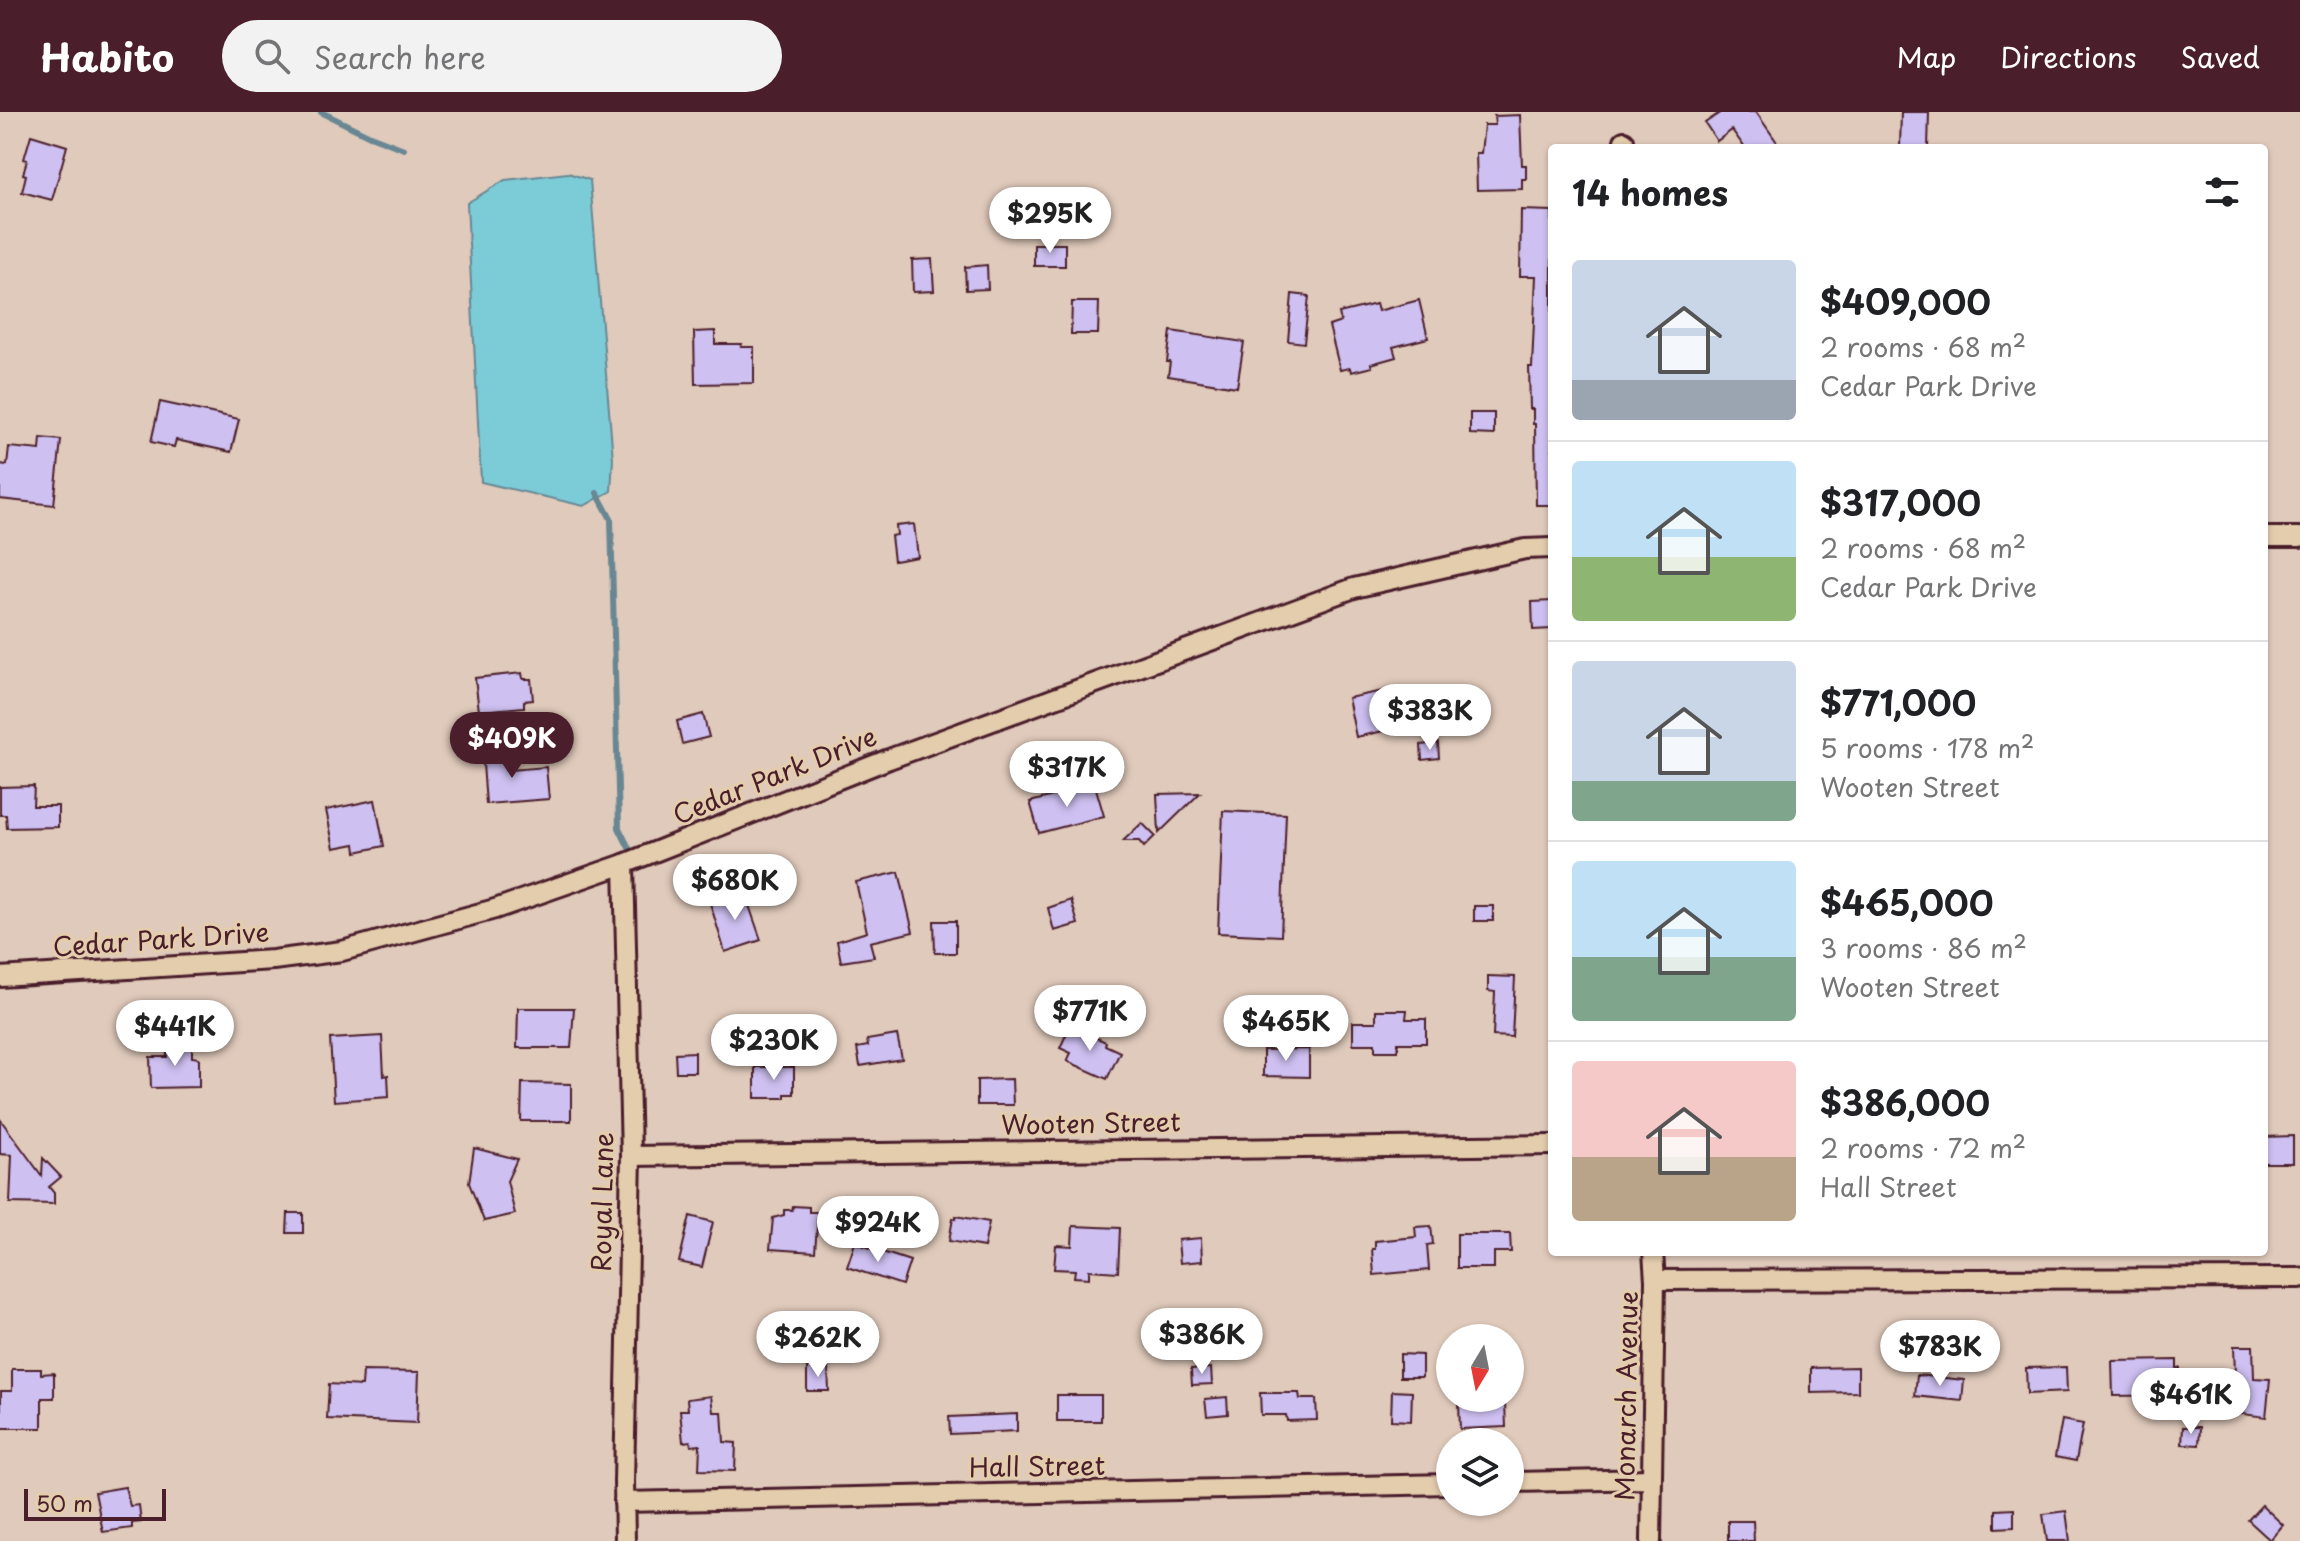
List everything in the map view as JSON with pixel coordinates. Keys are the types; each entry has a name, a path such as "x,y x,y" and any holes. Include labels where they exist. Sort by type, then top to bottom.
{"street":[{"path":"2268,537 2300,537"},
{"name":"Cedar Park Drive","path":"0,977 273,960 342,951 495,909 624,864 889,759 1354,588 1525,549 1548,548"},
{"name":"Royal Lane","path":"624,864 631,1156 625,1541"},
{"name":"Wooten Street","path":"631,1156 1548,1145"},
{"name":"Monarch Avenue","path":"1651,1541 1653,1256"},
{"path":"1655,1280 2300,1278"},
{"path":"1524,1482 1651,1479"},
{"name":"Hall Street","path":"624,1502 1436,1484"}],"water":[{"path":"568,173 590,180 613,459 611,491 584,506 481,482 467,203 505,180"}],"building":[{"path":"1721,112 1756,112 1778,144 1742,144 1732,130 1717,141 1705,123"},
{"path":"1901,112 1929,112 1928,144 1900,144"},
{"path":"1520,115 1522,165 1526,165 1522,189 1477,190 1476,153 1481,153 1484,125 1495,125 1494,116"},
{"path":"31,135 67,146 52,200 22,192 27,160 24,159"},
{"path":"1521,210 1548,211 1548,505 1536,505 1535,424 1533,409 1530,409 1529,367 1532,367 1536,276 1520,276"},
{"path":"1034,244 1065,244 1065,266 1034,266"},
{"path":"932,259 934,291 913,292 912,260"},
{"path":"987,265 988,289 966,290 965,267"},
{"path":"1292,294 1309,296 1304,343 1288,341"},
{"path":"1419,300 1428,338 1393,347 1396,357 1371,364 1372,367 1351,372 1350,368 1340,370 1329,326 1341,322 1339,313 1376,304 1378,311"},
{"path":"1072,302 1099,302 1098,334 1071,334"},
{"path":"715,331 715,344 754,347 754,383 695,384 694,332"},
{"path":"1171,331 1244,342 1237,387 1168,376"},
{"path":"160,402 239,419 231,452 176,440 174,447 151,442"},
{"path":"1470,413 1494,413 1494,435 1470,434"},
{"path":"41,438 61,440 54,505 0,499 0,464 7,465 9,447 40,450"},
{"path":"914,524 918,557 894,561 891,536 897,535 896,526"},
{"path":"1548,601 1548,629 1533,630 1532,602"},
{"path":"522,673 523,679 531,679 533,700 524,701 524,707 479,711 475,678"},
{"path":"1393,689 1394,696 1411,692 1416,713 1399,717 1402,727 1356,737 1348,698"},
{"path":"703,714 709,737 682,744 677,721"},
{"path":"1438,743 1439,758 1422,760 1421,745"},
{"path":"508,749 510,770 546,767 549,799 486,804 482,751"},
{"path":"1095,785 1104,816 1039,833 1030,802"},
{"path":"34,786 33,806 58,806 58,827 7,828 6,815 0,815 0,787"},
{"path":"1200,793 1159,833 1157,794"},
{"path":"375,800 384,846 356,852 355,844 334,848 326,810"},
{"path":"1223,811 1286,814 1281,936 1218,933"},
{"path":"1142,823 1155,836 1144,847 1139,841 1123,841"},
{"path":"899,872 913,932 870,942 874,957 841,962 837,941 867,932 856,882"},
{"path":"744,891 761,940 725,952 710,903"},
{"path":"1071,900 1078,924 1054,931 1048,908"},
{"path":"1474,906 1493,906 1493,921 1474,921"},
{"path":"934,921 956,921 956,953 935,953"},
{"path":"1488,976 1515,977 1512,1037 1493,1036 1495,992 1488,991"},
{"path":"518,1008 574,1008 571,1048 517,1048"},
{"path":"1376,1010 1407,1010 1406,1019 1426,1019 1426,1043 1398,1043 1398,1051 1375,1051 1375,1044 1353,1044 1353,1022 1376,1022"},
{"path":"1070,1026 1106,1042 1105,1045 1120,1052 1107,1079 1067,1061 1071,1053 1060,1048"},
{"path":"804,1035 826,1035 827,1055 806,1056"},
{"path":"897,1035 902,1059 860,1066 857,1048 868,1046 867,1040"},
{"path":"382,1036 384,1076 388,1075 389,1097 334,1101 330,1039"},
{"path":"167,1044 192,1044 192,1057 199,1058 199,1087 151,1088 150,1057 167,1057"},
{"path":"1309,1049 1309,1077 1263,1076 1263,1050"},
{"path":"695,1052 695,1072 676,1072 675,1053"},
{"path":"755,1067 794,1067 794,1094 785,1094 785,1098 755,1098"},
{"path":"1012,1079 1013,1105 977,1105 977,1080"},
{"path":"522,1083 571,1084 571,1121 521,1121"},
{"path":"0,1119 42,1176 43,1158 61,1177 49,1187 54,1193 54,1204 10,1203 12,1155 0,1154"},
{"path":"2293,1136 2293,1163 2268,1163 2268,1137"},
{"path":"474,1148 517,1159 507,1181 515,1214 484,1221 469,1183"},
{"path":"793,1206 809,1207 809,1212 818,1212 815,1252 770,1249 773,1218 784,1215 784,1210 792,1210"},
{"path":"288,1213 303,1213 303,1233 287,1233"},
{"path":"690,1216 713,1222 702,1267 679,1262"},
{"path":"956,1216 989,1222 984,1247 949,1241"},
{"path":"1073,1226 1120,1228 1118,1272 1089,1270 1089,1278 1074,1277 1075,1270 1054,1269 1056,1245 1072,1246"},
{"path":"1431,1226 1433,1244 1427,1245 1429,1270 1374,1275 1372,1249 1375,1249 1375,1241 1416,1237 1415,1227"},
{"path":"1457,1234 1510,1234 1511,1252 1494,1252 1494,1268 1457,1268"},
{"path":"1201,1238 1202,1261 1180,1263 1178,1240"},
{"path":"855,1243 910,1261 902,1285 847,1267"},
{"path":"2234,1346 2253,1346 2254,1378 2270,1379 2266,1417 2226,1412 2230,1375 2235,1376"},
{"path":"1400,1354 1422,1355 1422,1377 1400,1377"},
{"path":"2177,1360 2180,1395 2113,1396 2112,1361"},
{"path":"807,1367 828,1367 829,1391 807,1391"},
{"path":"1858,1367 1858,1392 1811,1393 1811,1368"},
{"path":"2066,1367 2067,1392 2027,1394 2026,1368"},
{"path":"1211,1368 1212,1384 1192,1385 1191,1369"},
{"path":"12,1369 41,1369 41,1374 54,1373 54,1398 42,1398 42,1428 1,1428 1,1391 12,1391"},
{"path":"363,1371 419,1372 417,1423 327,1419 329,1384 362,1386"},
{"path":"1917,1375 1964,1380 1962,1401 1915,1396"},
{"path":"1392,1391 1412,1392 1411,1421 1391,1420"},
{"path":"1260,1393 1299,1393 1300,1399 1316,1399 1317,1420 1287,1421 1286,1415 1261,1415"},
{"path":"1057,1395 1101,1395 1101,1421 1057,1421"},
{"path":"711,1396 713,1412 722,1412 724,1442 736,1443 735,1471 699,1470 700,1445 691,1446 690,1441 683,1442 680,1410 688,1410 687,1399"},
{"path":"1227,1397 1228,1414 1207,1416 1205,1399"},
{"path":"1459,1412 1505,1412 1506,1427 1460,1428"},
{"path":"1017,1414 1017,1431 950,1434 949,1417"},
{"path":"2062,1420 2083,1424 2076,1461 2055,1457"},
{"path":"2183,1427 2200,1427 2199,1445 2182,1444"},
{"path":"125,1487 130,1506 139,1505 141,1522 132,1523 132,1528 103,1532 95,1492"},
{"path":"2262,1505 2283,1525 2270,1540 2248,1520"},
{"path":"2014,1509 2014,1527 1996,1528 1996,1510"},
{"path":"2066,1511 2070,1541 2047,1541 2043,1514"},
{"path":"1728,1521 1753,1521 1754,1541 1728,1541"}],"waterway":[{"path":"321,112 404,149"},
{"path":"597,493 611,519 619,828 629,848"}]}
